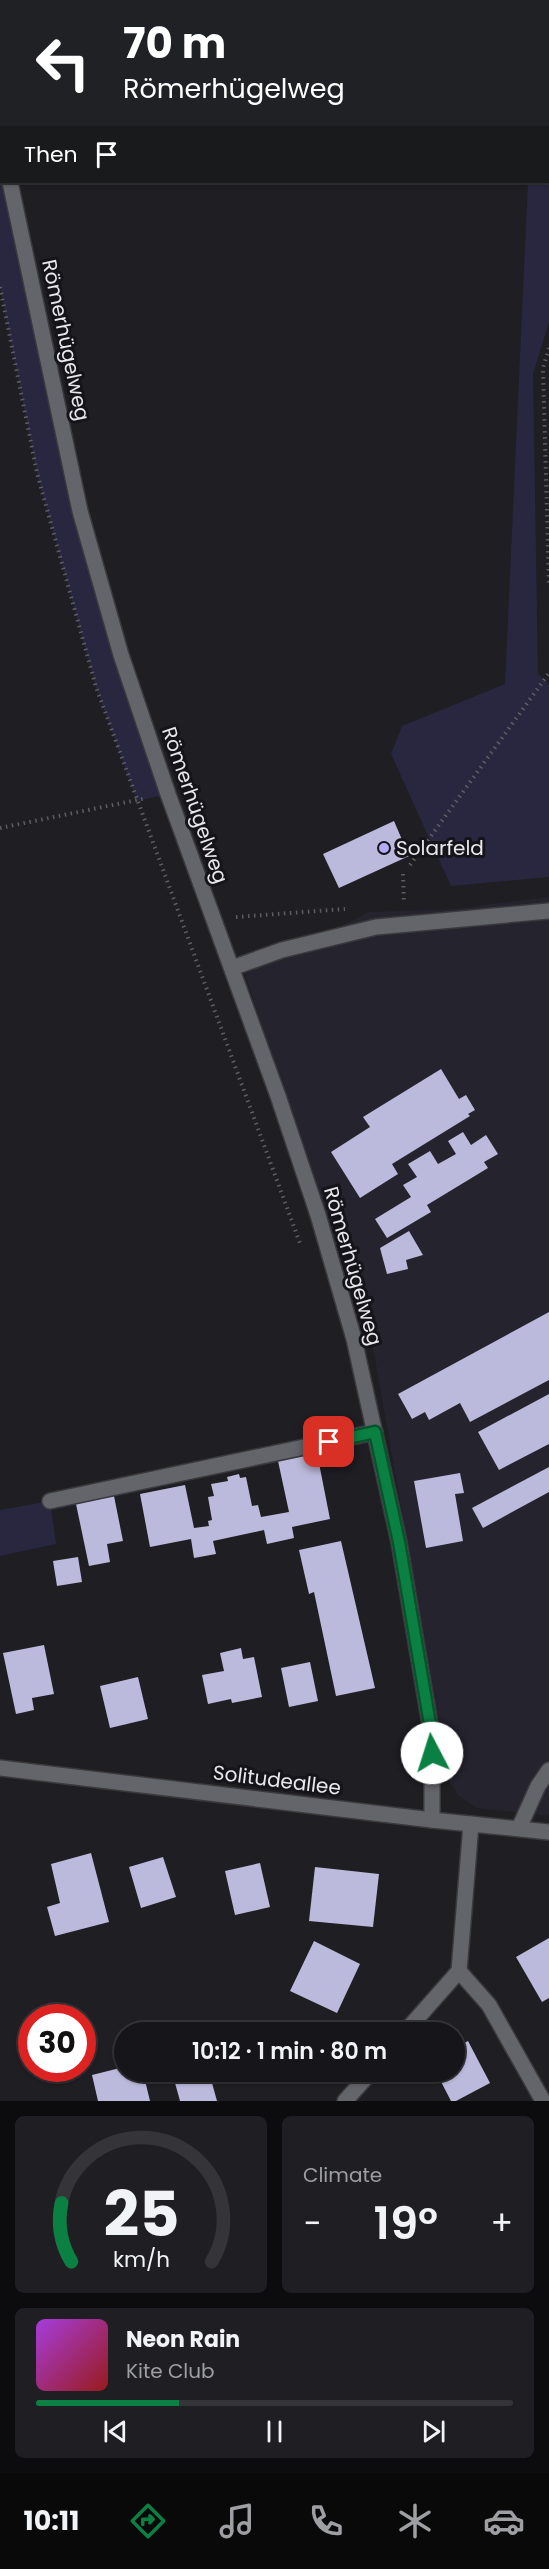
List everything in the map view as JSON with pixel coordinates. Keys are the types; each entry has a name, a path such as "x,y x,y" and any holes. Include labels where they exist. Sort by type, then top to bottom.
{"street":[{"name":"Römerhügelweg","path":"10,183 80,511 121,655 168,794 278,1096 318,1215 354,1339 399,1542 432,1736 432,1820"},
{"path":"232,968 282,950 376,927 549,911"},
{"path":"50,1501 375,1432"},
{"name":"Solitudeallee","path":"0,1768 549,1832"},
{"path":"519,1828 538,1786 549,1770"},
{"path":"414,2022 459,1971 471,1824"},
{"path":"459,1971 489,2005 543,2101"},
{"path":"345,2101 362,2082"}],"path":[{"path":"549,348 543,368 549,585"},
{"path":"410,865 549,673"},
{"path":"0,828 168,794"},
{"path":"403,874 404,904"},
{"path":"392,905 413,905"},
{"path":"213,919 356,908"}],"shaded area":[{"path":"0,183 10,183 80,511 168,794 137,801 96,687 37,473 0,287"},
{"path":"528,183 549,183 549,322 533,374 538,674 549,685 549,877 451,886 391,754 402,726 505,684"},
{"path":"549,897 549,1816 476,1808 459,1796 449,1781 372,1342 300,1145 245,974 369,912 452,909"},
{"path":"50,1501 56,1544 0,1556 0,1510"}],"building":[{"path":"394,821 409,856 339,888 323,854"},
{"path":"441,1069 459,1099 466,1095 475,1110 468,1114 470,1116 392,1164 398,1174 360,1198 331,1152 370,1127 363,1117"},
{"path":"463,1132 471,1145 486,1135 498,1154 484,1162 488,1168 427,1205 431,1212 387,1238 375,1219 411,1197 403,1185 417,1177 408,1164 430,1151 438,1164 456,1154 448,1141"},
{"path":"409,1231 423,1255 406,1260 408,1269 387,1274 380,1248"},
{"path":"549,1312 549,1380 470,1422 460,1403 429,1420 425,1412 412,1419 398,1394"},
{"path":"549,1394 549,1444 499,1470 478,1432"},
{"path":"317,1453 330,1519 292,1527 294,1538 267,1544 264,1530 213,1541 216,1554 194,1558 191,1539 150,1547 140,1494 185,1485 194,1528 209,1526 208,1521 212,1520 208,1497 214,1496 211,1484 228,1481 227,1477 239,1474 240,1478 246,1477 252,1506 258,1505 261,1517 289,1512 278,1461"},
{"path":"549,1467 549,1492 483,1528 472,1508"},
{"path":"460,1473 464,1493 455,1494 463,1541 426,1548 414,1481"},
{"path":"114,1496 123,1541 107,1544 110,1562 89,1566 76,1504"},
{"path":"341,1541 375,1688 336,1696 314,1592 309,1594 299,1550"},
{"path":"78,1557 82,1582 57,1586 53,1561"},
{"path":"44,1645 54,1694 32,1698 34,1710 16,1714 3,1653"},
{"path":"241,1648 243,1659 254,1657 262,1697 232,1703 231,1699 208,1704 202,1675 224,1671 220,1653"},
{"path":"310,1662 318,1701 289,1707 281,1668"},
{"path":"138,1677 148,1719 110,1728 100,1686"},
{"path":"91,1853 109,1922 55,1936 47,1907 60,1903 51,1864"},
{"path":"163,1857 176,1897 141,1908 129,1867"},
{"path":"260,1863 270,1907 235,1915 225,1871"},
{"path":"315,1867 379,1874 373,1927 309,1921"},
{"path":"549,1938 549,1998 542,2002 516,1957"},
{"path":"314,1941 360,1964 337,2013 290,1991"},
{"path":"468,2041 490,2083 456,2101 451,2101 441,2082 465,2082 465,2042"},
{"path":"114,2070 114,2082 145,2082 150,2101 98,2101 94,2082 96,2082 96,2074"},
{"path":"175,2082 212,2082 217,2101 180,2101"}],"place":[{"name":"Solarfeld","path":"384,848"}],"route":[{"path":"329,1442 375,1432 399,1542 432,1736 432,1753"}]}
